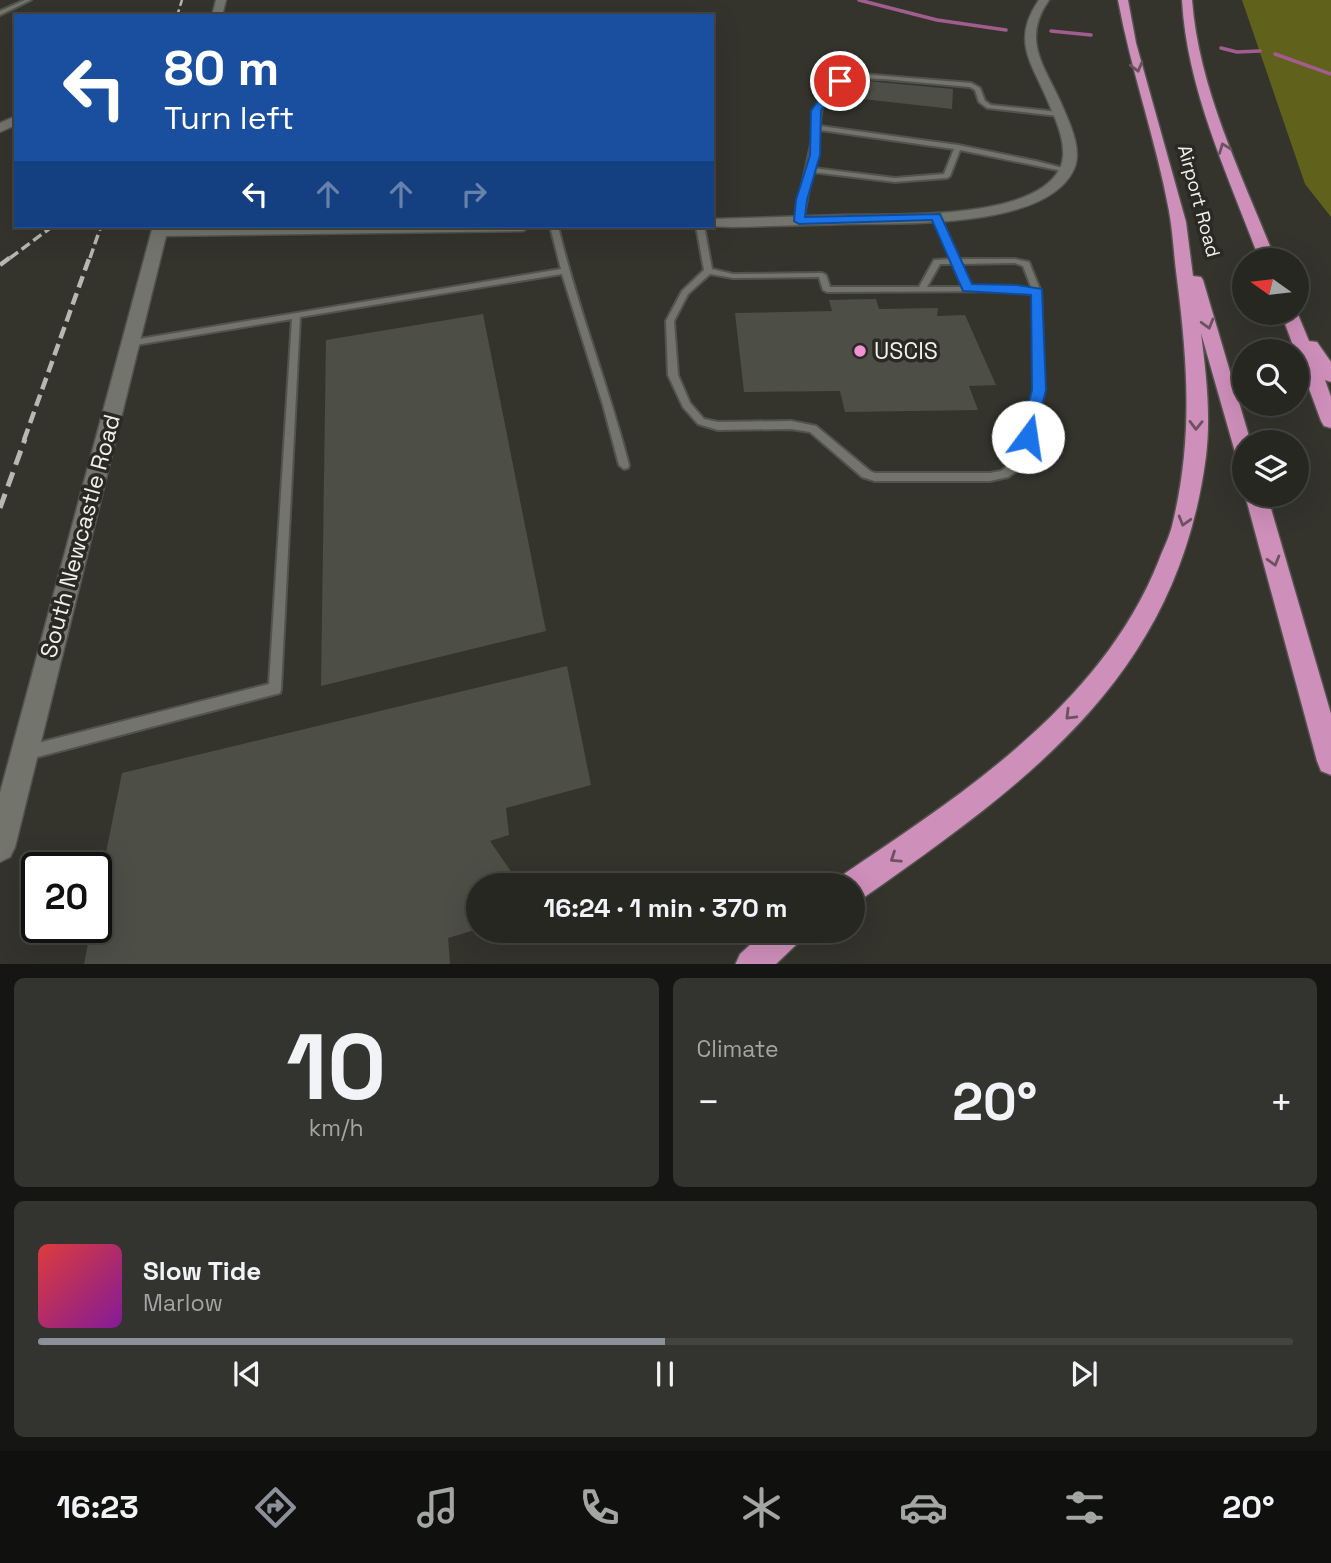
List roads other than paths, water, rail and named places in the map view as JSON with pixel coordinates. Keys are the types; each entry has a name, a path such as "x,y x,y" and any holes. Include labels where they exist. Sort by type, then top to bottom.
{"highway":[{"name":"Airport Road","path":"1123,0 1131,43 1237,430"},
{"name":"Airport Road","path":"1187,0 1189,31 1203,90 1263,248"},
{"path":"865,878 960,813 1051,734 1099,686 1142,624 1170,568 1186,512 1196,454 1197,376 1176,211"},
{"path":"1295,326 1331,421"},
{"path":"1298,326 1331,376"},
{"path":"1259,507 1331,761"},
{"path":"751,964 775,943"}],"street":[{"path":"714,222 936,216 986,212 1019,204 1043,192 1067,170 1069,146 1030,50 1028,37 1038,8 1044,0"},
{"path":"160,229 271,228"},
{"name":"South Newcastle Road","path":"0,847 160,229"}],"lane":[{"path":"0,13 29,0"},
{"path":"799,221 815,155 816,111 830,89 846,77 971,85 978,89 982,102 989,107 1058,114"},
{"path":"817,128 958,146 1067,170"},
{"path":"810,170 895,180 947,176 958,146"},
{"path":"936,216 967,288"},
{"path":"554,228 564,271 613,420 624,465"},
{"path":"700,228 708,271"},
{"path":"708,271 685,293 670,321 673,375 686,405 701,422 791,425 813,429 820,432 866,474 884,479 990,477 1004,474 1014,467 1028,437 1039,390 1037,292 1026,264 1015,261 937,262 922,289"},
{"path":"130,343 564,271"},
{"path":"708,271 733,276 822,275 827,290 967,288 1037,292"},
{"path":"24,754 275,690 296,316"}],"waterway":[{"path":"859,0 937,20 1006,30"},
{"path":"1051,31 1091,35"},
{"path":"1221,48 1237,52 1260,51"},
{"path":"1275,54 1331,74"}],"railway":[{"path":"178,14 182,0"},
{"path":"10,258 50,228"},
{"path":"90,258 100,228"},
{"path":"0,265 12,256"},
{"path":"24,440 90,256"},
{"path":"0,508 25,439"}],"place":[{"name":"USCIS","path":"860,351"}]}
